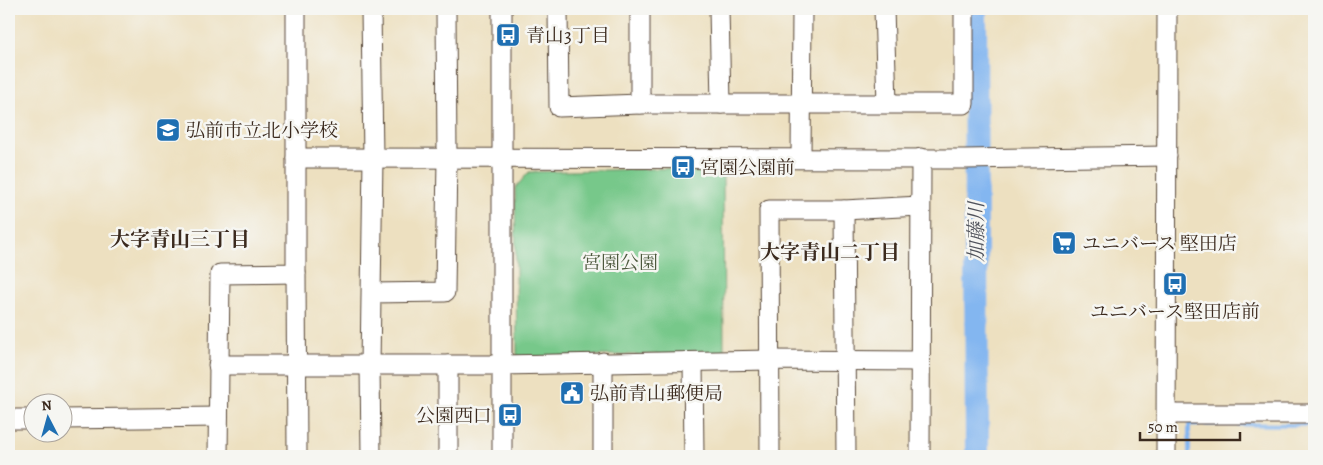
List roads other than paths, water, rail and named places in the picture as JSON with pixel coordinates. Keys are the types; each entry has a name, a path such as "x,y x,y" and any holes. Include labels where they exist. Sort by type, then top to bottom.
{"street":[{"path":"296,9 297,456"},
{"path":"371,456 372,9"},
{"path":"372,292 445,292 448,158 446,9"},
{"path":"502,9 502,456"},
{"path":"558,9 559,106 640,104 964,104 964,9"},
{"path":"640,9 640,104"},
{"path":"719,9 721,104"},
{"path":"801,158 802,9"},
{"path":"884,9 887,103"},
{"path":"1166,456 1167,9"},
{"path":"296,158 988,158 1166,156"},
{"path":"920,456 921,158"},
{"path":"770,456 769,210 844,210 920,206"},
{"path":"844,210 846,456"},
{"path":"218,456 220,274 296,273"},
{"path":"218,366 502,365 770,360 920,361"},
{"path":"603,362 603,456"},
{"path":"693,362 694,456"},
{"path":"448,365 448,456"},
{"path":"1166,414 1314,414"},
{"path":"72,419 218,417"},
{"path":"9,419 22,419"}],"waterway":[{"name":"加藤川","path":"975,9 977,456"},
{"path":"1189,456 1189,424 1314,425"}],"place":[{"name":"青山3丁目","path":"508,35"},
{"name":"弘前市立北小学校","path":"168,130"},
{"name":"宮園公園前","path":"683,167"},
{"name":"ユニバース 堅田店","path":"1064,243"},
{"name":"ユニバース堅田店前","path":"1175,284"},
{"name":"弘前青山郵便局","path":"572,393"},
{"name":"公園西口","path":"510,415"}],"district":[{"name":"大字青山三丁目","path":"180,239"},
{"name":"大字青山二丁目","path":"830,252"}],"park label":[{"name":"宮園公園","path":"620,262"}]}
